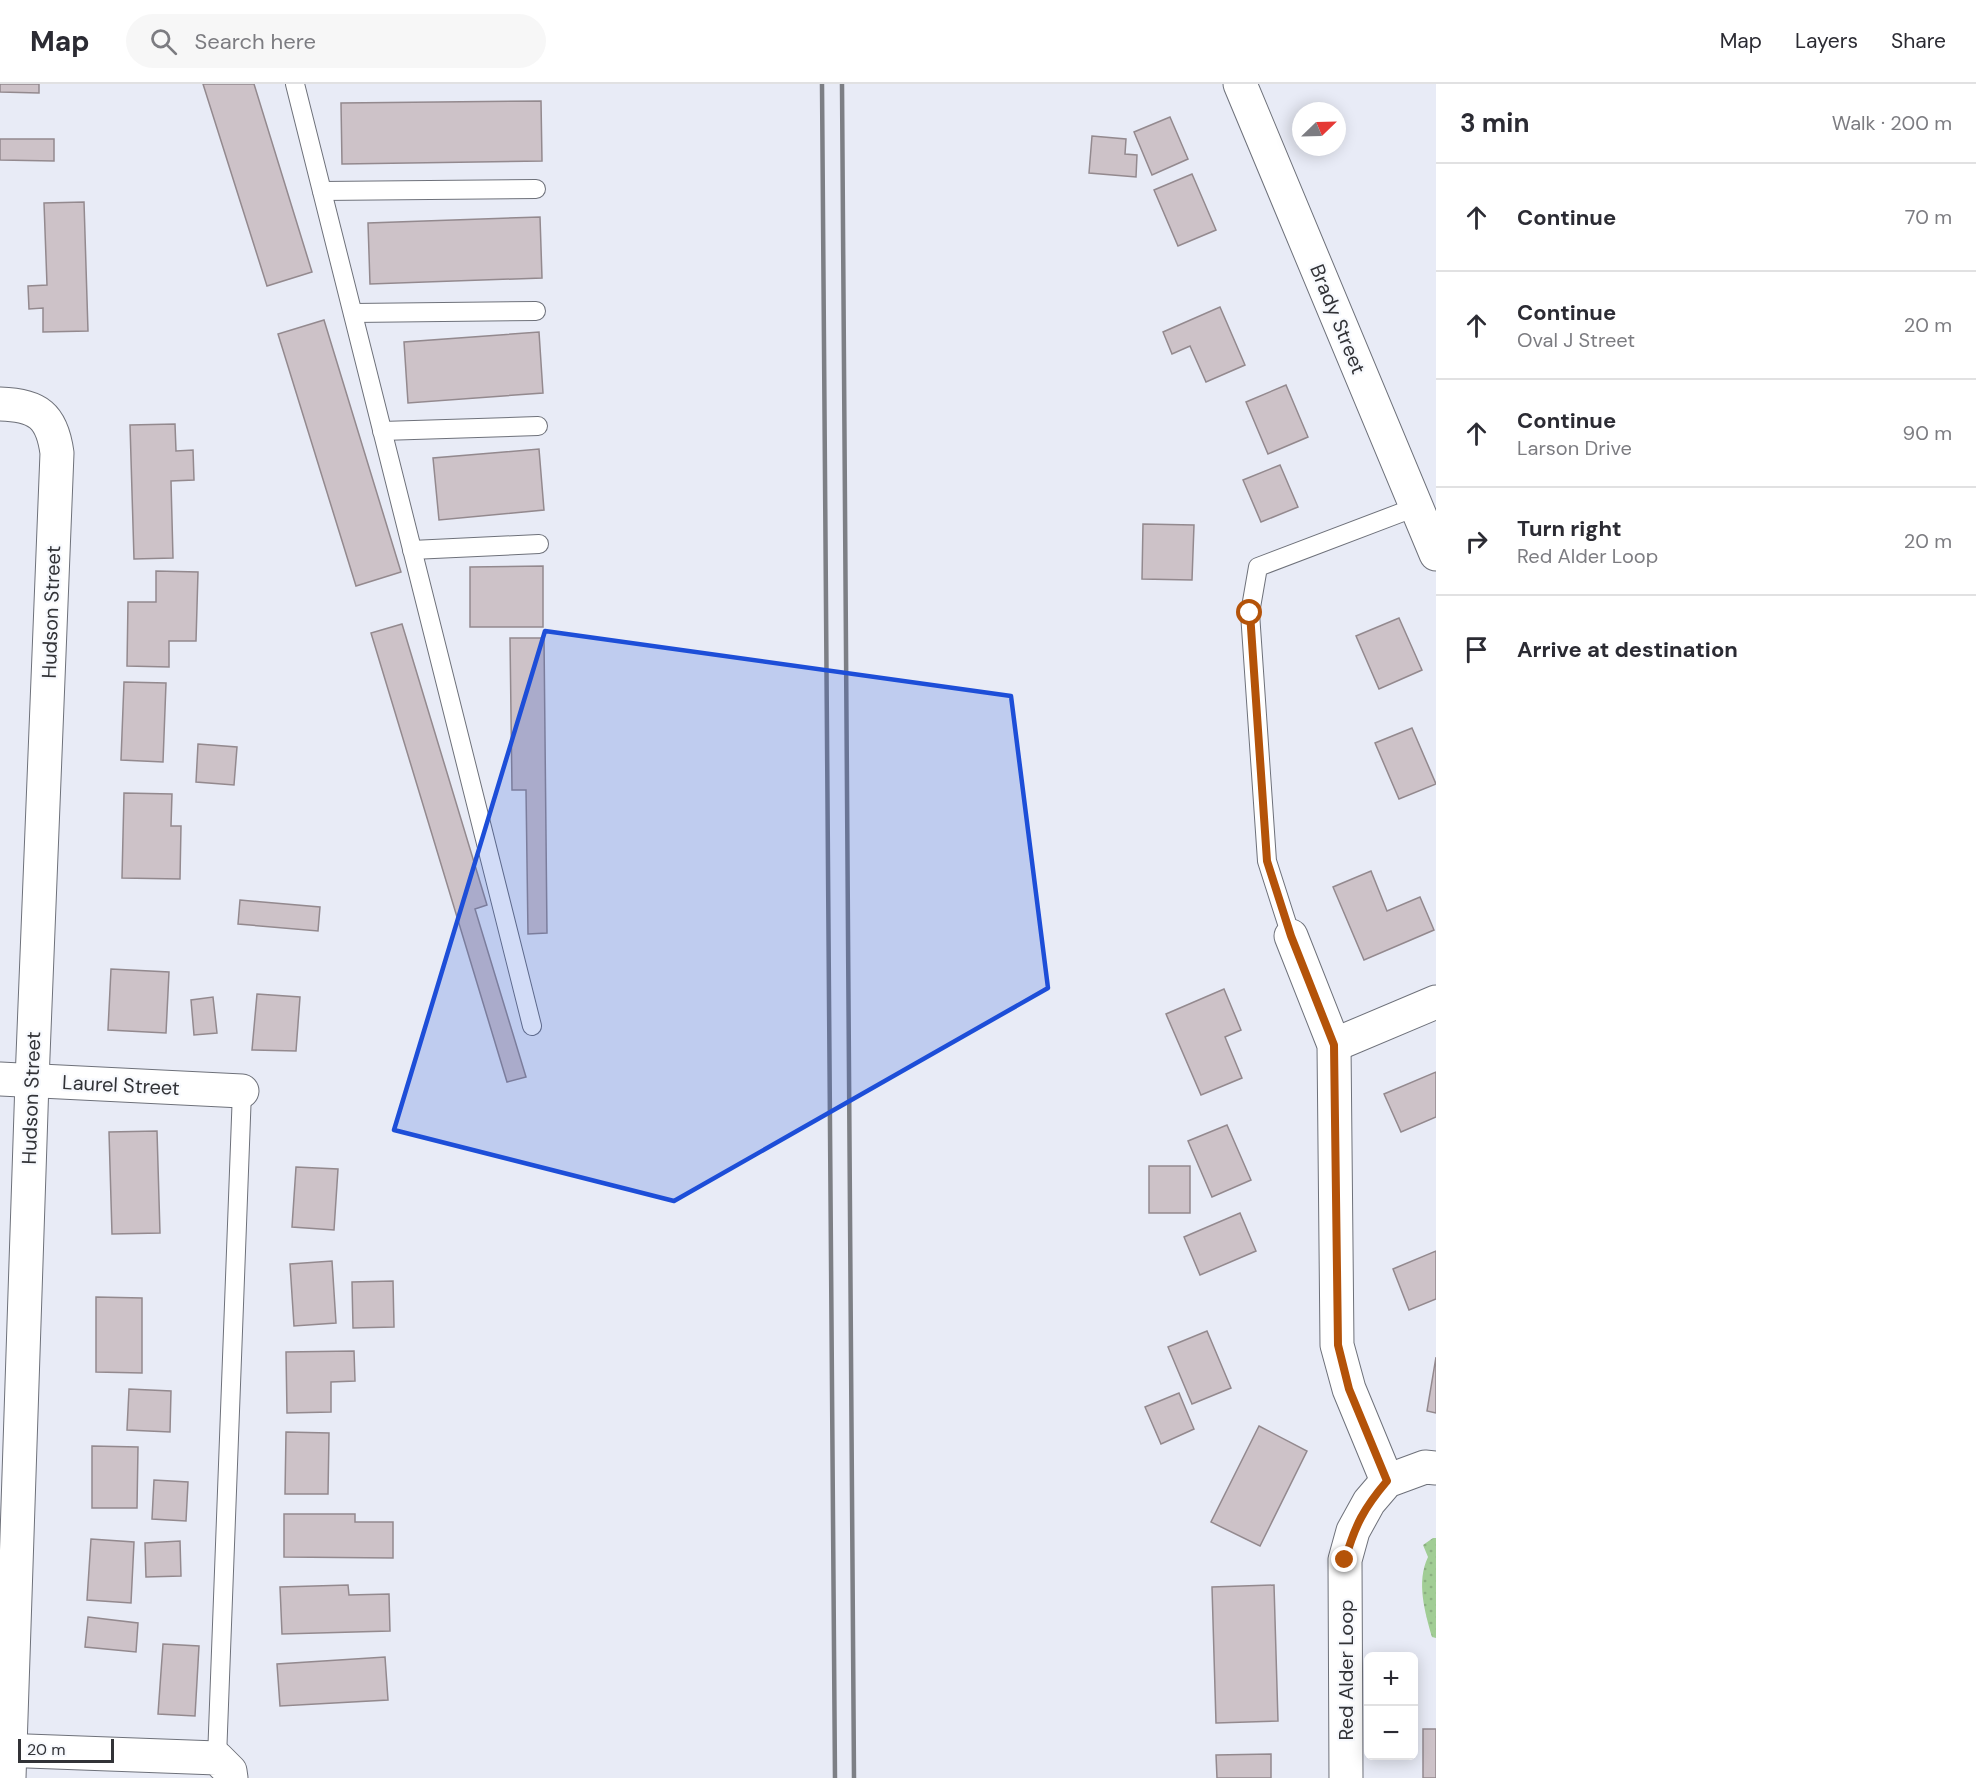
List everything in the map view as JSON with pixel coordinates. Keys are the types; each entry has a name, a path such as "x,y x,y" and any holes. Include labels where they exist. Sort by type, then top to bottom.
{"street":[{"name":"Brady Street","path":"1240,84 1436,554"},
{"name":"Hudson Street","path":"0,404 32,410 47,420 55,435 57,453 16,1080 6,1760"},
{"path":"1291,936 1334,1045 1338,1345 1349,1389 1387,1481 1425,1467 1436,1468"},
{"path":"1334,1045 1436,1002"},
{"name":"Laurel Street","path":"16,1080 242,1091"},
{"name":"Red Alder Loop","path":"1346,1778 1345,1560 1353,1531 1369,1502 1387,1481"},
{"path":"6,1760 224,1768"}],"lane":[{"path":"295,84 532,1026"},
{"path":"322,191 536,189"},
{"path":"353,313 536,311"},
{"path":"382,431 538,426"},
{"path":"1291,936 1267,861 1250,613 1258,567 1416,507"},
{"path":"412,550 539,544"},
{"path":"224,1768 242,1091"}],"highlighted area":[{"path":"545,631 1011,696 1048,988 674,1201 394,1130"}],"green space":[{"path":"1436,1538 1436,1638 1432,1637 1429,1627 1422,1587 1424,1567 1428,1557 1423,1545"}],"building":[{"path":"0,84 39,84 39,93 0,92"},
{"path":"203,84 254,84 312,272 267,286"},
{"path":"541,101 542,161 342,164 341,103"},
{"path":"1170,117 1188,159 1152,175 1134,132"},
{"path":"1092,136 1126,139 1125,154 1137,155 1136,177 1089,173"},
{"path":"0,139 54,139 54,161 0,160"},
{"path":"1192,174 1216,230 1178,246 1154,190"},
{"path":"84,202 88,331 43,332 43,308 29,309 28,286 47,285 44,203"},
{"path":"540,217 542,278 370,284 368,223"},
{"path":"1220,307 1245,365 1206,382 1190,346 1172,354 1163,332"},
{"path":"324,320 401,572 356,586 278,334"},
{"path":"539,332 543,393 408,403 404,342"},
{"path":"1286,385 1308,437 1268,454 1246,402"},
{"path":"175,424 176,451 193,450 194,480 171,481 173,558 134,559 130,425"},
{"path":"539,449 544,510 439,520 433,458"},
{"path":"1280,465 1298,507 1261,522 1243,480"},
{"path":"1143,524 1194,525 1192,580 1142,579"},
{"path":"543,566 543,627 470,627 470,567"},
{"path":"156,571 198,572 196,641 169,641 169,667 127,666 128,602 156,602"},
{"path":"1399,618 1422,670 1379,689 1356,636"},
{"path":"402,624 487,905 475,909 526,1077 507,1082 371,633"},
{"path":"510,638 544,638 547,933 528,934 526,790 512,790"},
{"path":"124,682 166,683 163,762 121,760"},
{"path":"1412,728 1436,784 1399,799 1375,743"},
{"path":"198,744 237,747 234,785 196,782"},
{"path":"124,793 172,794 171,826 181,826 180,879 122,878"},
{"path":"1371,871 1387,911 1420,897 1434,930 1364,960 1333,887"},
{"path":"240,900 320,907 318,931 238,924"},
{"path":"111,969 169,972 166,1033 108,1030"},
{"path":"1224,989 1241,1030 1225,1037 1242,1078 1201,1095 1166,1014"},
{"path":"257,994 300,997 296,1051 252,1050"},
{"path":"213,997 217,1033 194,1035 191,1000"},
{"path":"1436,1072 1436,1117 1401,1132 1384,1094"},
{"path":"1227,1125 1251,1180 1212,1197 1188,1141"},
{"path":"157,1131 160,1233 112,1234 109,1132"},
{"path":"1149,1166 1190,1166 1190,1213 1149,1213"},
{"path":"296,1167 338,1169 334,1230 292,1227"},
{"path":"1240,1213 1256,1251 1200,1275 1184,1237"},
{"path":"1436,1251 1436,1299 1409,1310 1393,1269"},
{"path":"332,1261 336,1323 294,1326 290,1264"},
{"path":"393,1281 394,1327 353,1328 352,1282"},
{"path":"96,1297 142,1298 142,1373 96,1372"},
{"path":"1207,1331 1231,1388 1192,1404 1168,1347"},
{"path":"354,1351 355,1381 331,1382 331,1412 287,1413 286,1352"},
{"path":"1436,1357 1436,1413 1427,1411"},
{"path":"129,1389 171,1391 170,1432 127,1430"},
{"path":"1179,1393 1194,1429 1161,1444 1145,1407"},
{"path":"1259,1426 1307,1451 1260,1546 1211,1522"},
{"path":"286,1432 329,1433 328,1494 285,1494"},
{"path":"92,1446 138,1447 137,1508 92,1508"},
{"path":"154,1480 188,1482 186,1521 152,1519"},
{"path":"284,1514 355,1514 355,1522 393,1522 393,1558 284,1557"},
{"path":"91,1539 134,1542 131,1603 87,1600"},
{"path":"180,1541 181,1576 146,1577 145,1543"},
{"path":"348,1585 349,1595 389,1594 390,1631 282,1634 280,1587"},
{"path":"1274,1585 1278,1721 1216,1723 1212,1587"},
{"path":"88,1617 138,1623 136,1652 85,1647"},
{"path":"163,1644 199,1646 195,1716 158,1714"},
{"path":"385,1657 388,1700 280,1706 277,1664"},
{"path":"1423,1729 1436,1729 1436,1778 1423,1778"},
{"path":"1271,1754 1271,1778 1217,1778 1216,1755"}],"railway":[{"path":"822,84 835,1778"},
{"path":"842,84 854,1778"}],"route":[{"path":"1250,613 1267,861 1291,936 1334,1045 1338,1345 1349,1389 1387,1481 1369,1502 1353,1531 1345,1560"}]}
